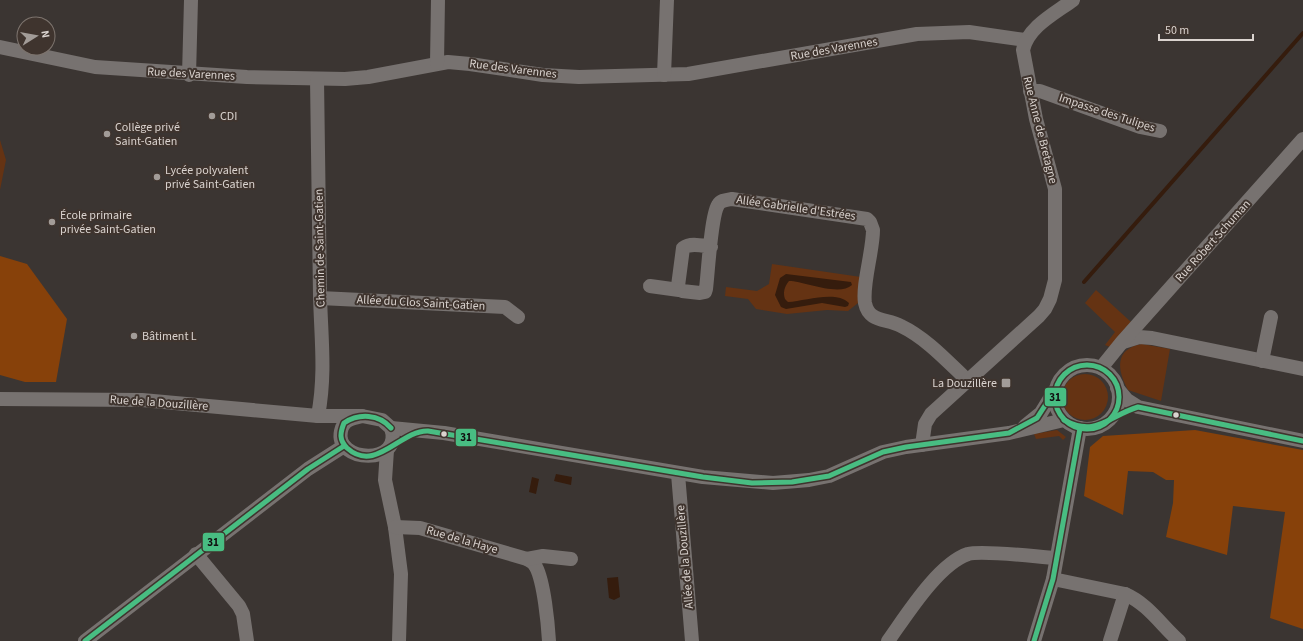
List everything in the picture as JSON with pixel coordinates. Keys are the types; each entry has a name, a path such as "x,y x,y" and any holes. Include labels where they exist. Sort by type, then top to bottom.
{"street":[{"path":"189,75 191,0"},
{"path":"437,63 438,0"},
{"path":"664,75 667,0"},
{"path":"1025,40 1038,26 1073,0"},
{"name":"Rue des Varennes","path":"0,47 95,68 189,75 317,79 368,77 437,63 470,64 543,75 664,75 695,72 917,34 969,32 1025,40"},
{"name":"Rue Anne de Bretagne","path":"922,445 925,424 931,414 1042,313 1050,299 1053,289 1056,266 1055,189 1030,91 1023,50 1025,40"},
{"name":"Chemin de Saint-Gatien","path":"317,79 320,298 323,388 318,416"},
{"name":"Impasse des Tulipes","path":"1030,91 1040,92 1140,127 1160,131"},
{"name":"Rue Robert Schuman","path":"1101,368 1122,342 1303,139"},
{"name":"Allée Gabrielle d'Estrées","path":"650,286 679,290 682,292 705,292 715,212 719,204 724,200 732,199 867,219 872,226 873,235 865,296 867,311 872,317 905,328 938,353 968,380"},
{"path":"679,290 684,248 693,245 711,247"},
{"name":"Allée du Clos Saint-Gatien","path":"320,298 505,307 518,317"},
{"path":"1262,360 1271,317"},
{"path":"1122,342 1138,337 1152,338 1303,369"},
{"path":"1138,407 1123,411 1111,417 1100,426 1080,428 1064,420 1058,411 1055,402 1056,390 1059,381 1066,373 1075,367 1085,365 1101,368 1110,375 1117,388 1127,400 1138,407 1303,441"},
{"path":"1111,417 1118,403 1117,388"},
{"path":"1008,433 1037,418 1056,390"},
{"name":"Rue de la Douzillère","path":"0,399 142,400 318,416 362,416"},
{"name":"Rue de la Douzillère","path":"318,416 342,426"},
{"path":"421,432 380,454 368,455 356,453 344,446 341,440 342,426 350,419 362,416 382,420 391,428 444,433 678,474 752,483 792,482 829,476 883,452 1008,433 1064,420"},
{"path":"385,480 388,449 392,439 391,428"},
{"path":"1034,641 1053,579 1080,428"},
{"path":"85,641 308,469 344,446"},
{"path":"368,455 379,468 385,480 395,528 401,574 399,641"},
{"name":"Allée de la Douzillère","path":"678,474 692,641"},
{"name":"Rue de la Haye","path":"395,528 420,528 527,559 543,556 571,559"},
{"path":"196,554 239,606 243,614 246,641"},
{"path":"888,641 926,590 957,559 969,554 1056,558"},
{"path":"527,559 533,562 538,572 545,607 549,641"},
{"path":"1053,579 1125,594 1148,608 1163,626 1179,641"},
{"path":"1110,641 1125,594"}],"shaded area":[{"path":"0,140 6,160 0,190"},
{"path":"0,256 27,264 67,319 56,382 25,382 0,375"},
{"path":"772,264 861,277 858,303 848,311 827,310 787,314 756,309 748,299 725,296 726,287 757,291 769,284"},
{"path":"786,274 851,282 852,285 846,288 830,289 789,281 784,292 785,299 788,302 820,297 836,297 849,303 848,306 845,307 822,303 786,309 781,307 775,295 780,278"},
{"path":"1096,290 1131,322 1110,347 1105,345 1115,332 1085,303"},
{"path":"1142,344 1170,349 1161,401 1128,390 1124,382 1120,368 1122,355 1126,350"},
{"path":"1085,374 1098,378 1104,384 1108,397 1104,410 1098,416 1085,420 1072,416 1066,410 1062,397 1066,384 1072,378"},
{"path":"1057,430 1066,437 1063,440 1059,436 1036,439 1034,434"},
{"path":"1195,430 1303,450 1303,629 1270,618 1285,512 1233,506 1227,555 1166,537 1173,503 1174,480 1166,480 1153,472 1128,471 1123,515 1084,496 1090,447 1103,436"},
{"path":"556,474 572,477 571,485 554,481"},
{"path":"532,477 539,479 536,494 529,492"},
{"path":"618,577 620,597 614,600 609,598 607,578"}],"waterway":[{"path":"1084,282 1303,33"}],"transit line":[{"name":"31","path":"1087,365 1105,371 1113,379 1119,397 1113,415 1105,423 1087,429 1069,423 1061,415 1055,397 1061,379 1069,371 1087,365"},
{"name":"31","path":"391,428 381,420 369,416 362,416 344,423 341,439 347,448 358,455 368,456 378,454 408,437 428,431 703,477 752,483 792,482 829,476 883,452 906,447 1009,433 1037,418 1055,390"},
{"name":"31","path":"1064,420 1075,425 1085,427 1094,426 1102,424 1138,407 1303,441"},
{"name":"31","path":"1034,641 1053,579 1080,428"},
{"name":"31","path":"85,641 308,469 344,446"}],"place":[{"name":"CDI","path":"212,116"},
{"name":"Collège privé Saint-Gatien","path":"107,134"},
{"name":"Lycée polyvalent privé Saint-Gatien","path":"157,177"},
{"name":"École primaire privée Saint-Gatien","path":"52,222"},
{"name":"Bâtiment L","path":"134,336"},
{"name":"La Douzillère","path":"1006,383"}]}
